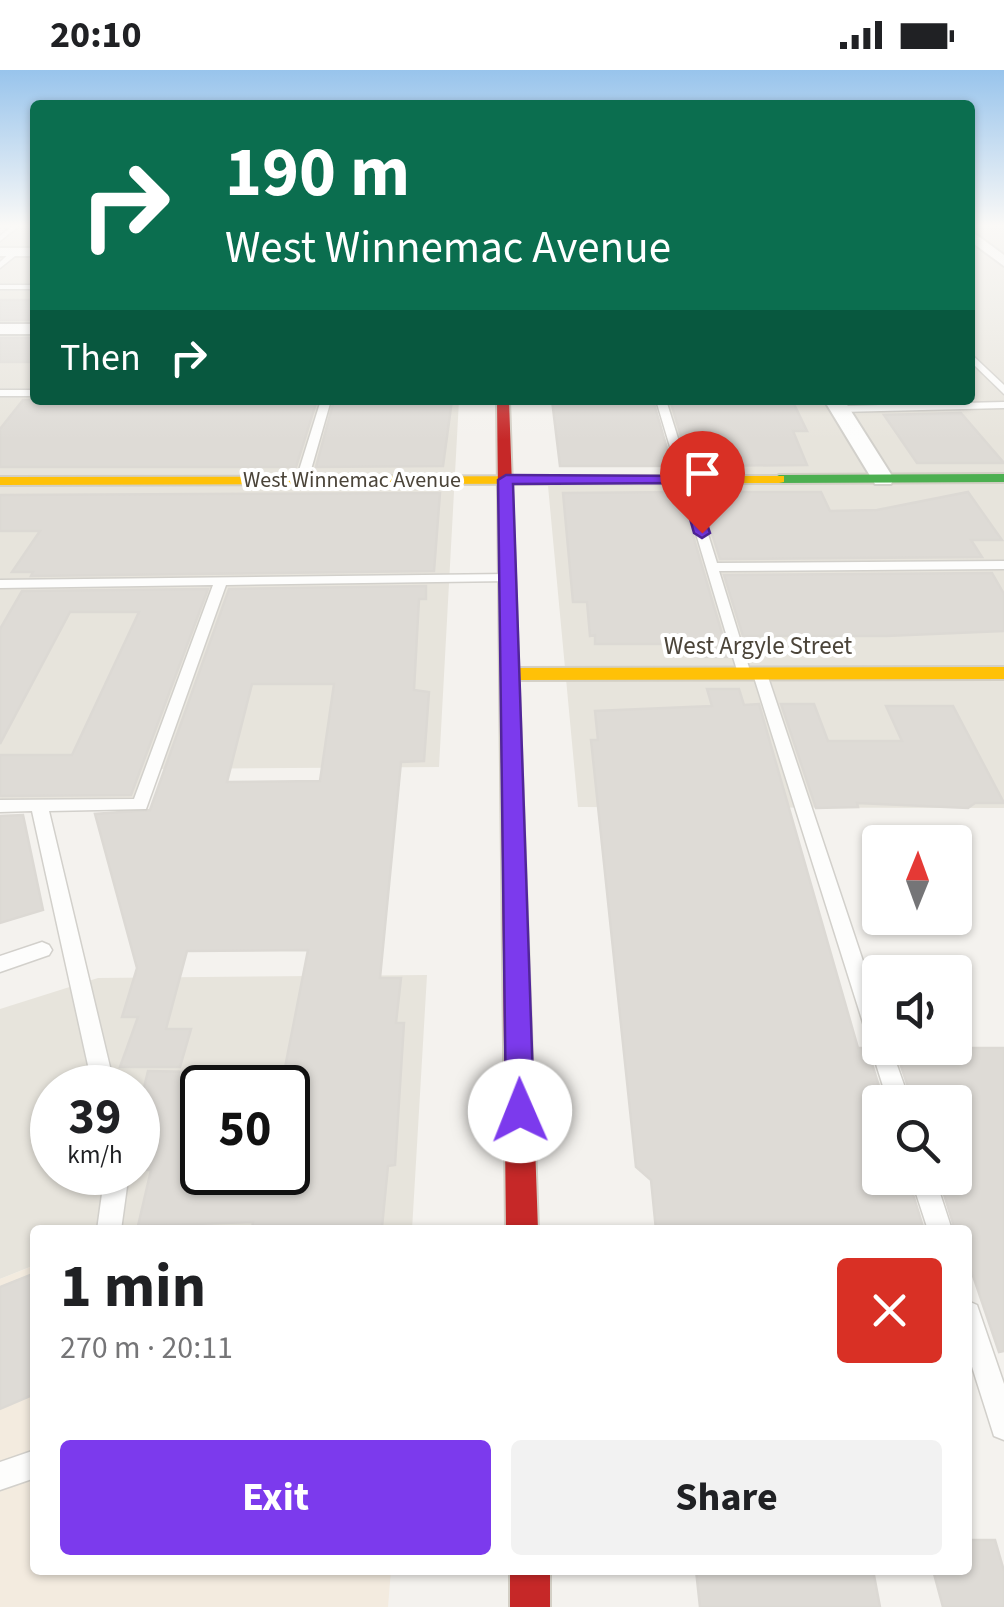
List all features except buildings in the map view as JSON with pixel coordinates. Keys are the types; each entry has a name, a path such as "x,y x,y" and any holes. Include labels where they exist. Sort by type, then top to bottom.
{"street":[{"path":"0,329 30,328"},
{"path":"503,405 522,1225"},
{"path":"838,405 883,478"},
{"name":"West Winnemac Avenue","path":"0,480 1004,478"},
{"name":"West Argyle Street","path":"511,674 1004,673"},
{"path":"530,1575 530,1607"}],"lane":[{"path":"975,361 1004,392"},
{"path":"0,394 30,393"},
{"path":"302,480 324,405"},
{"path":"664,405 712,567 862,994"},
{"path":"975,405 1004,405"},
{"path":"712,567 1004,565"},
{"path":"0,584 508,578"},
{"path":"0,806 140,804 221,580"},
{"path":"39,806 99,1065"},
{"path":"0,964 42,950"},
{"path":"110,1225 113,1195"},
{"path":"929,1195 938,1225"},
{"path":"972,1326 1004,1426"},
{"path":"0,1476 30,1466"}],"shaded area":[{"path":"0,297 30,297 30,405 459,405 439,767 161,769 149,802 0,803"},
{"path":"975,297 1004,297 1004,808 578,807 548,486 694,485 669,405 975,405"},
{"path":"427,975 412,1225 30,1225 30,1267 0,1279 0,1009 98,978"},
{"path":"30,1267 30,1575 391,1575 388,1607 0,1607 0,1279"}],"traffic: fast":[{"path":"779,479 1004,478"}],"traffic: slow":[{"path":"0,481 779,479"},
{"path":"511,674 1004,673"}],"traffic: jam":[{"path":"503,405 522,1225"},
{"path":"530,1575 530,1607"}],"route":[{"path":"520,1111 506,480 686,479 702,533"}]}
